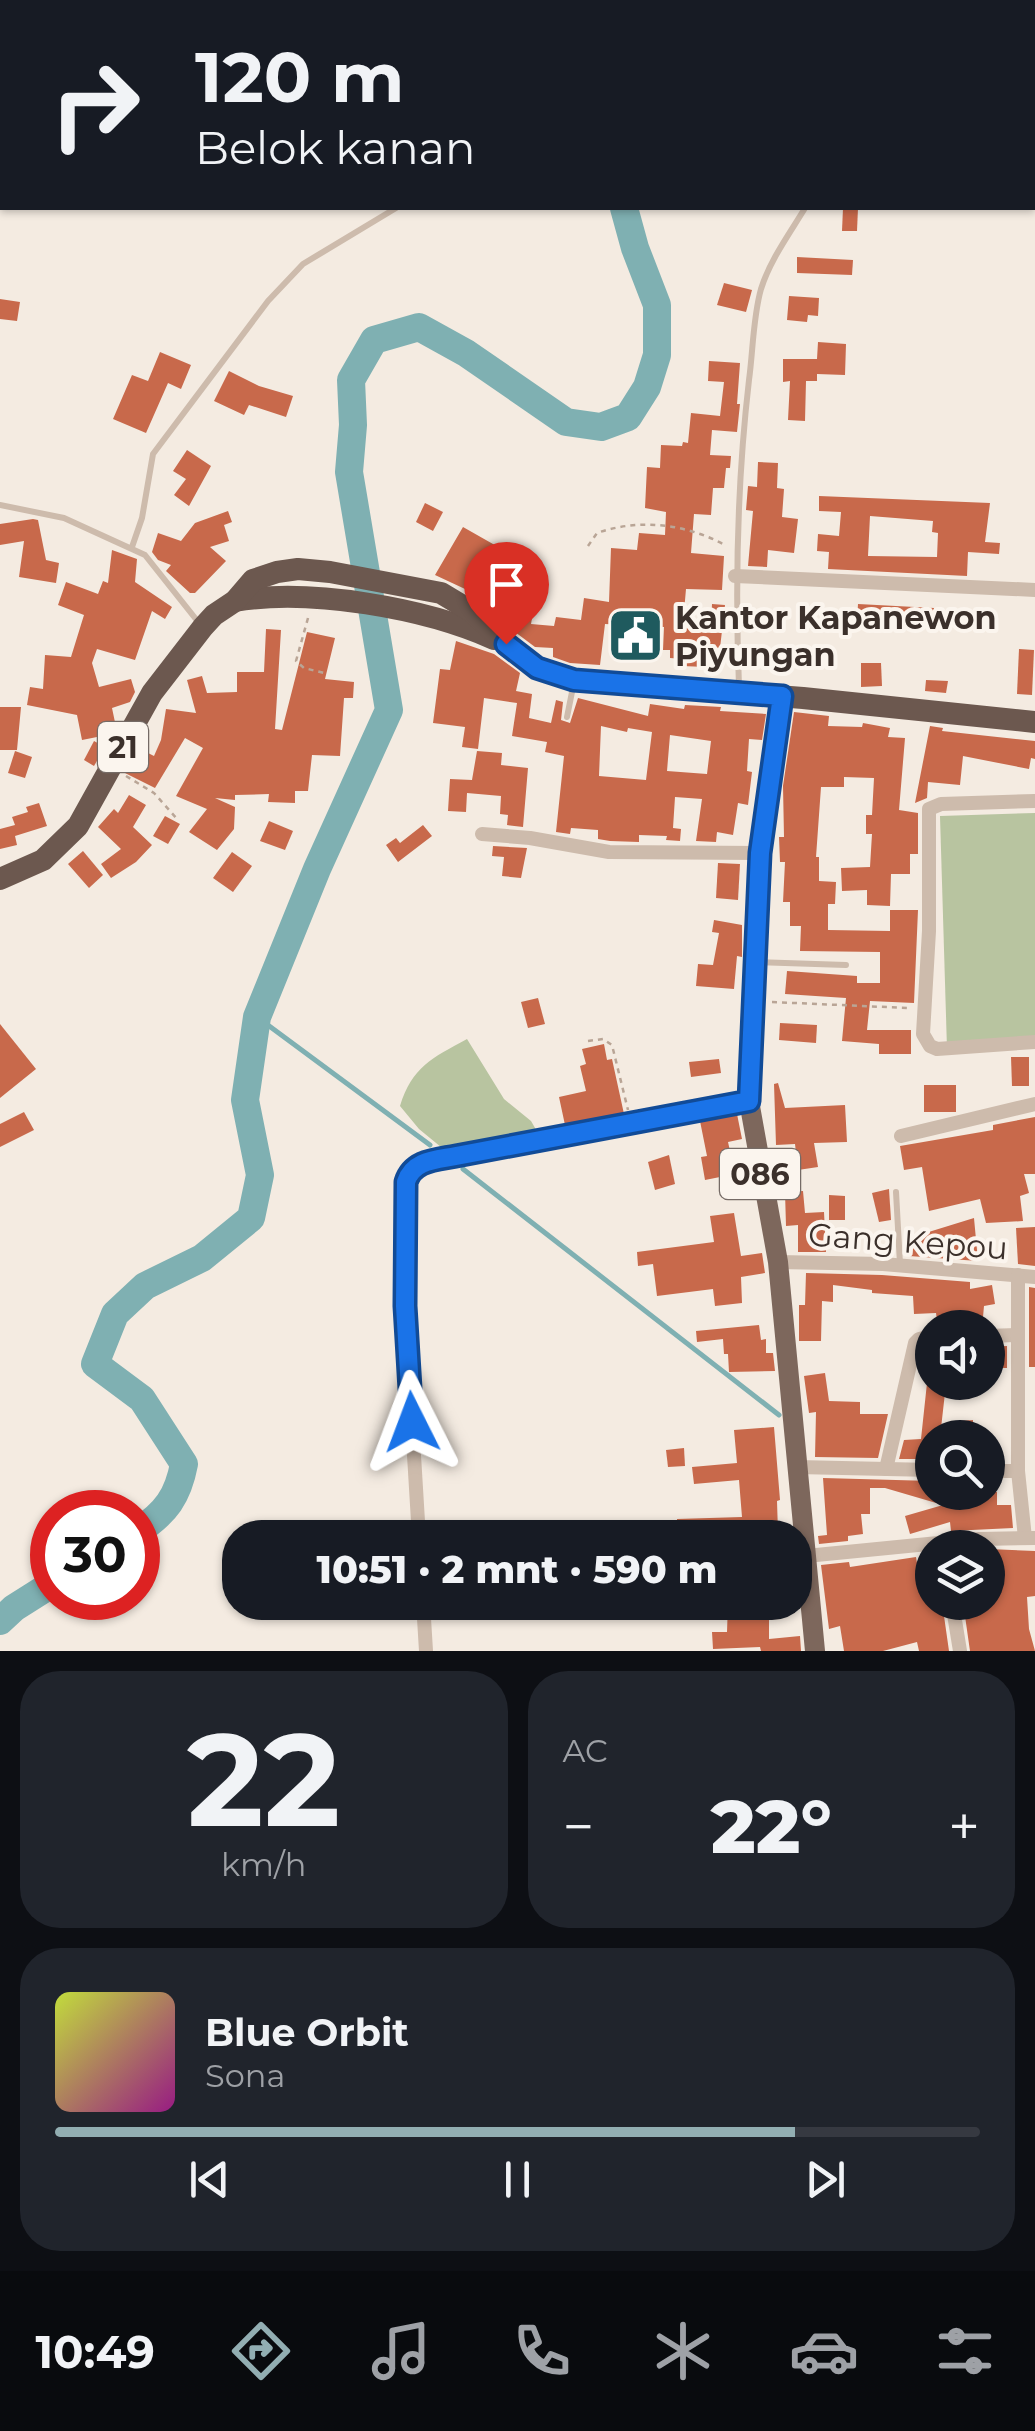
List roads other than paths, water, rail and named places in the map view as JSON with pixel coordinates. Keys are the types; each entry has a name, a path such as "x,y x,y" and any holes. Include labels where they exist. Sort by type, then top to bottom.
{"highway":[{"name":"21","path":"0,879 43,860 78,826 152,694 203,628 253,580 277,572 330,572 440,593 471,611 537,668 574,680 1035,722"},
{"name":"21","path":"235,601 260,596 318,598 437,618 506,644"}],"main road":[{"name":"086","path":"782,696 760,853 749,1101 778,1262 802,1520"},
{"name":"086","path":"811,1620 814,1651"}],"street":[{"path":"735,576 1035,590"},
{"path":"1035,801 941,804 929,809 925,1008 925,1040 938,1048 1035,1042"},
{"path":"482,834 608,852 760,853"},
{"path":"418,1520 405,1306 407,1176 419,1164 749,1101"},
{"path":"902,1136 1035,1104"},
{"name":"Gang Kepou","path":"778,1262 900,1266 1035,1277"},
{"path":"1005,1540 1030,1538 1018,1471 1018,1275"},
{"path":"1005,1335 1016,1335"},
{"path":"886,1470 915,1343"},
{"path":"797,1467 915,1470"},
{"path":"1005,1471 1018,1471"},
{"path":"812,1556 915,1548"},
{"path":"424,1620 426,1651"},
{"path":"955,1620 960,1651"}],"lane":[{"path":"132,547 142,518 153,454 268,301 303,264 393,210"},
{"path":"739,694 736,550 744,422 761,290 804,210"},
{"path":"0,506 64,518 145,554 203,628"},
{"path":"568,718 574,680"},
{"path":"755,962 846,965"},
{"path":"896,1192 900,1266"}],"waterway":[{"path":"160,1513 178,1485 184,1464 142,1399 95,1364 115,1314 145,1286 202,1258 251,1218 260,1175 245,1100 257,1017 317,869 389,710 349,472 351,380 374,340 419,327 466,353 566,422 601,427 628,417 647,387 657,355 657,305 625,210"},
{"path":"257,1017 430,1145"},
{"path":"463,1169 779,1415"},
{"path":"0,1621 30,1598"}],"place":[{"name":"Kantor Kapanewon Piyungan","path":"636,635"}]}
